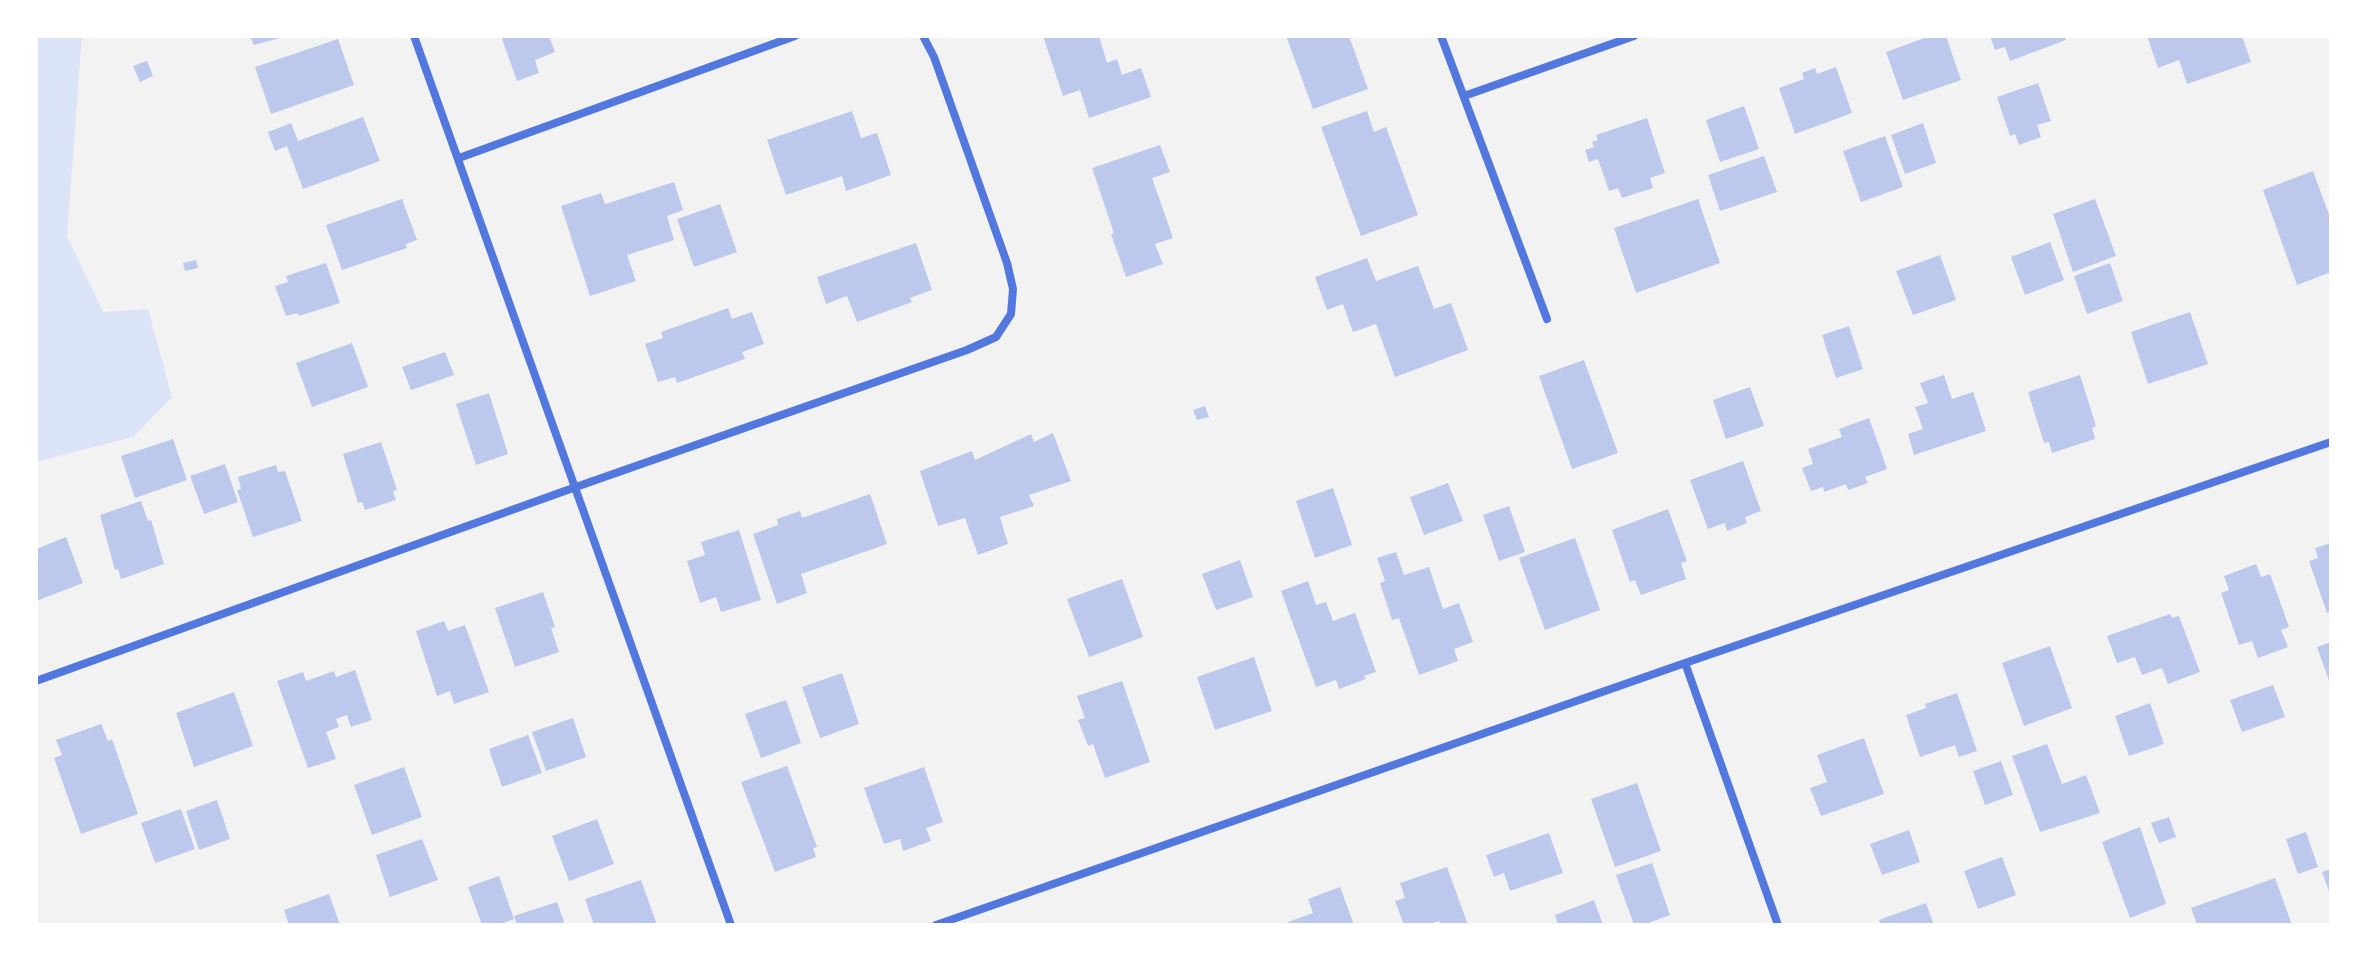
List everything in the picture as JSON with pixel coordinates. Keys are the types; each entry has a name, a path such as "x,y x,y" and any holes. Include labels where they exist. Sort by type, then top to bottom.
{"street":[{"path":"414,36 731,925"},
{"path":"459,158 795,36"},
{"path":"36,681 967,350 996,337 1011,314 1013,289 1007,263 934,57 923,36"},
{"path":"1441,36 1547,319"},
{"path":"1464,96 1634,36"},
{"path":"936,925 1685,663 2331,442"},
{"path":"1685,663 1778,925"}],"shaded area":[{"path":"36,36 82,36 67,236 103,312 148,309 172,397 133,437 36,462"}],"building":[{"path":"250,36 287,36 254,45"},
{"path":"501,36 549,36 555,52 535,60 539,73 517,81"},
{"path":"1043,36 1099,36 1107,63 1117,59 1122,75 1141,68 1151,97 1089,118 1080,90 1063,96"},
{"path":"1286,36 1349,36 1368,89 1313,109"},
{"path":"1930,36 1946,36 1961,80 1903,100 1886,52"},
{"path":"1990,36 2065,36 2066,40 2010,61 2005,47 1995,50"},
{"path":"2147,36 2242,36 2251,62 2187,84 2179,60 2158,68"},
{"path":"338,39 354,85 271,114 255,67"},
{"path":"147,61 153,76 140,82 133,66"},
{"path":"1836,67 1852,113 1795,134 1779,88 1804,79 1802,73 1815,68 1817,74"},
{"path":"2038,83 2051,121 2037,125 2041,137 2019,145 2015,134 2010,136 1997,97"},
{"path":"1744,106 1759,149 1720,162 1706,120"},
{"path":"852,111 861,138 877,133 891,175 846,191 842,176 786,195 767,140"},
{"path":"1367,111 1374,132 1386,127 1418,215 1361,236 1321,127"},
{"path":"363,117 380,161 303,189 287,146 275,151 268,132 291,123 298,141"},
{"path":"1647,118 1665,173 1650,178 1653,188 1622,198 1618,188 1609,191 1598,159 1589,162 1585,150 1594,147 1592,142 1598,140 1596,135"},
{"path":"1923,123 1936,163 1905,174 1891,135"},
{"path":"1885,136 1903,187 1861,202 1843,151"},
{"path":"1160,145 1170,172 1152,178 1173,238 1155,244 1163,264 1126,277 1092,168"},
{"path":"1764,156 1777,192 1720,211 1708,175"},
{"path":"2313,171 2331,220 2331,272 2297,285 2263,190"},
{"path":"674,182 683,210 667,216 674,240 627,255 636,281 590,296 561,206 601,193 605,204"},
{"path":"402,199 417,240 406,244 407,248 342,270 326,225"},
{"path":"1698,199 1720,263 1636,293 1614,228"},
{"path":"2095,199 2116,256 2073,272 2053,214"},
{"path":"720,204 737,252 694,267 677,219"},
{"path":"2050,242 2064,280 2025,295 2011,257"},
{"path":"916,243 932,290 910,298 912,302 857,322 847,296 826,304 817,277"},
{"path":"1940,255 1956,300 1913,315 1896,271"},
{"path":"1367,258 1376,281 1418,266 1434,309 1451,303 1468,350 1395,377 1376,324 1353,332 1343,304 1327,310 1315,277"},
{"path":"196,260 198,268 185,271 183,263"},
{"path":"326,263 340,303 299,316 297,313 286,316 275,286 288,282 286,276"},
{"path":"2110,263 2123,301 2087,314 2074,276"},
{"path":"728,308 732,319 752,312 764,344 742,352 745,359 677,383 675,377 658,382 645,344 663,338 661,332"},
{"path":"2190,312 2208,364 2148,384 2131,332"},
{"path":"1849,326 1863,369 1836,378 1822,335"},
{"path":"352,343 368,387 312,407 296,363"},
{"path":"445,352 454,375 411,390 402,367"},
{"path":"1584,360 1618,453 1572,469 1539,376"},
{"path":"1944,375 1952,399 1973,392 1986,431 1914,455 1908,434 1923,429 1915,407 1928,403 1920,383"},
{"path":"2080,375 2096,426 2092,428 2095,439 2052,453 2049,442 2044,443 2028,392"},
{"path":"1750,387 1764,426 1726,439 1713,400"},
{"path":"489,393 508,454 476,465 456,404"},
{"path":"1205,406 1209,417 1197,420 1193,410"},
{"path":"1869,418 1887,469 1865,477 1868,483 1848,490 1846,484 1824,492 1823,487 1811,491 1802,468 1813,464 1808,449 1842,437 1839,429"},
{"path":"1053,433 1071,481 1029,495 1034,506 1000,517 1008,544 978,555 965,518 938,526 920,471 972,451 975,460 1031,434 1034,442"},
{"path":"173,439 187,480 135,498 121,456"},
{"path":"381,442 397,490 393,491 396,500 365,510 362,502 358,503 343,454"},
{"path":"1743,461 1761,511 1745,517 1747,523 1727,531 1725,523 1708,529 1690,480"},
{"path":"225,464 238,502 204,514 190,476"},
{"path":"276,465 278,472 285,471 302,521 253,537 237,490 241,489 238,477"},
{"path":"1448,483 1463,521 1424,535 1410,497"},
{"path":"1333,488 1352,545 1315,558 1296,501"},
{"path":"870,494 887,544 801,574 807,593 777,604 753,534 778,525 777,519 800,511 802,518"},
{"path":"141,501 148,521 151,520 164,564 121,579 118,569 115,570 100,515"},
{"path":"1509,506 1525,552 1499,561 1483,515"},
{"path":"1668,509 1687,561 1681,563 1686,579 1641,595 1635,580 1630,582 1612,530"},
{"path":"739,530 761,600 721,612 716,597 700,603 687,561 705,555 701,542"},
{"path":"66,537 83,583 36,601 36,549"},
{"path":"1575,538 1600,610 1545,630 1519,558"},
{"path":"2331,543 2331,611 2327,613 2309,561 2318,558 2315,548"},
{"path":"1396,552 1404,575 1429,567 1443,609 1459,603 1473,642 1454,649 1458,661 1419,675 1399,618 1392,620 1380,583 1385,581 1377,558"},
{"path":"1240,560 1253,597 1216,610 1202,574"},
{"path":"2256,564 2261,577 2270,574 2289,627 2281,630 2288,647 2258,658 2252,641 2239,645 2221,593 2229,590 2224,576"},
{"path":"1122,579 1143,637 1089,657 1067,599"},
{"path":"1308,581 1316,605 1326,602 1333,621 1355,613 1376,672 1364,676 1366,679 1339,689 1336,680 1316,687 1281,591"},
{"path":"543,592 555,627 551,628 559,652 515,667 495,608"},
{"path":"2170,614 2172,618 2179,616 2200,672 2168,684 2162,668 2142,675 2135,657 2117,663 2107,636"},
{"path":"444,621 448,631 465,625 489,692 454,704 450,691 437,696 416,631"},
{"path":"2331,642 2331,686 2317,647"},
{"path":"2050,646 2072,708 2024,726 2002,663"},
{"path":"1254,657 1272,711 1215,730 1197,677"},
{"path":"355,670 372,720 351,727 347,715 336,719 339,727 326,732 336,759 308,768 277,681 303,672 306,681 334,671 336,677"},
{"path":"842,673 859,724 820,738 802,687"},
{"path":"1122,681 1150,762 1105,778 1093,744 1088,746 1078,720 1085,718 1077,696"},
{"path":"2273,685 2285,717 2242,732 2230,700"},
{"path":"234,692 253,746 194,767 176,713"},
{"path":"1957,693 1977,751 1959,757 1955,745 1920,757 1906,715 1926,708 1925,704"},
{"path":"786,700 801,743 761,758 745,714"},
{"path":"2150,703 2164,744 2129,756 2115,716"},
{"path":"573,718 586,757 546,771 532,732"},
{"path":"101,724 108,741 112,739 138,814 81,834 54,758 62,755 56,740"},
{"path":"528,735 542,773 502,787 489,749"},
{"path":"1864,738 1884,794 1821,816 1810,788 1827,782 1817,755"},
{"path":"2047,744 2062,784 2086,775 2100,813 2040,832 2012,756"},
{"path":"2001,761 2013,795 1985,805 1973,771"},
{"path":"787,766 817,847 813,848 816,857 775,872 741,782"},
{"path":"404,767 422,817 372,835 354,785"},
{"path":"924,767 943,822 926,828 931,841 903,851 900,839 884,844 864,788"},
{"path":"1637,783 1661,851 1615,867 1591,799"},
{"path":"217,800 230,839 199,850 186,811"},
{"path":"181,809 195,849 155,863 141,823"},
{"path":"2169,817 2176,837 2159,843 2151,823"},
{"path":"597,819 614,864 569,881 552,836"},
{"path":"2140,827 2166,904 2130,918 2102,842"},
{"path":"1909,830 1920,862 1882,875 1870,844"},
{"path":"2306,832 2318,867 2298,874 2286,839"},
{"path":"1549,833 1563,873 1510,891 1504,873 1494,877 1486,855"},
{"path":"422,839 438,880 390,897 376,855"},
{"path":"2002,857 2016,895 1978,909 1964,871"},
{"path":"1652,863 1670,915 1643,925 1634,925 1616,875"},
{"path":"1447,867 1468,925 1440,925 1439,921 1427,925 1404,925 1395,901 1405,898 1400,883"},
{"path":"2331,869 2331,897 2322,872"},
{"path":"499,876 514,919 497,925 482,925 468,887"},
{"path":"2275,878 2292,925 2197,925 2191,908"},
{"path":"641,880 657,925 594,925 585,899"},
{"path":"1340,887 1354,925 1289,925 1288,922 1313,913 1308,899"},
{"path":"329,894 340,925 289,925 284,910"},
{"path":"1594,900 1603,925 1558,925 1555,915"},
{"path":"557,902 565,925 517,925 514,916"},
{"path":"1926,903 1934,925 1881,925 1879,920"}]}
